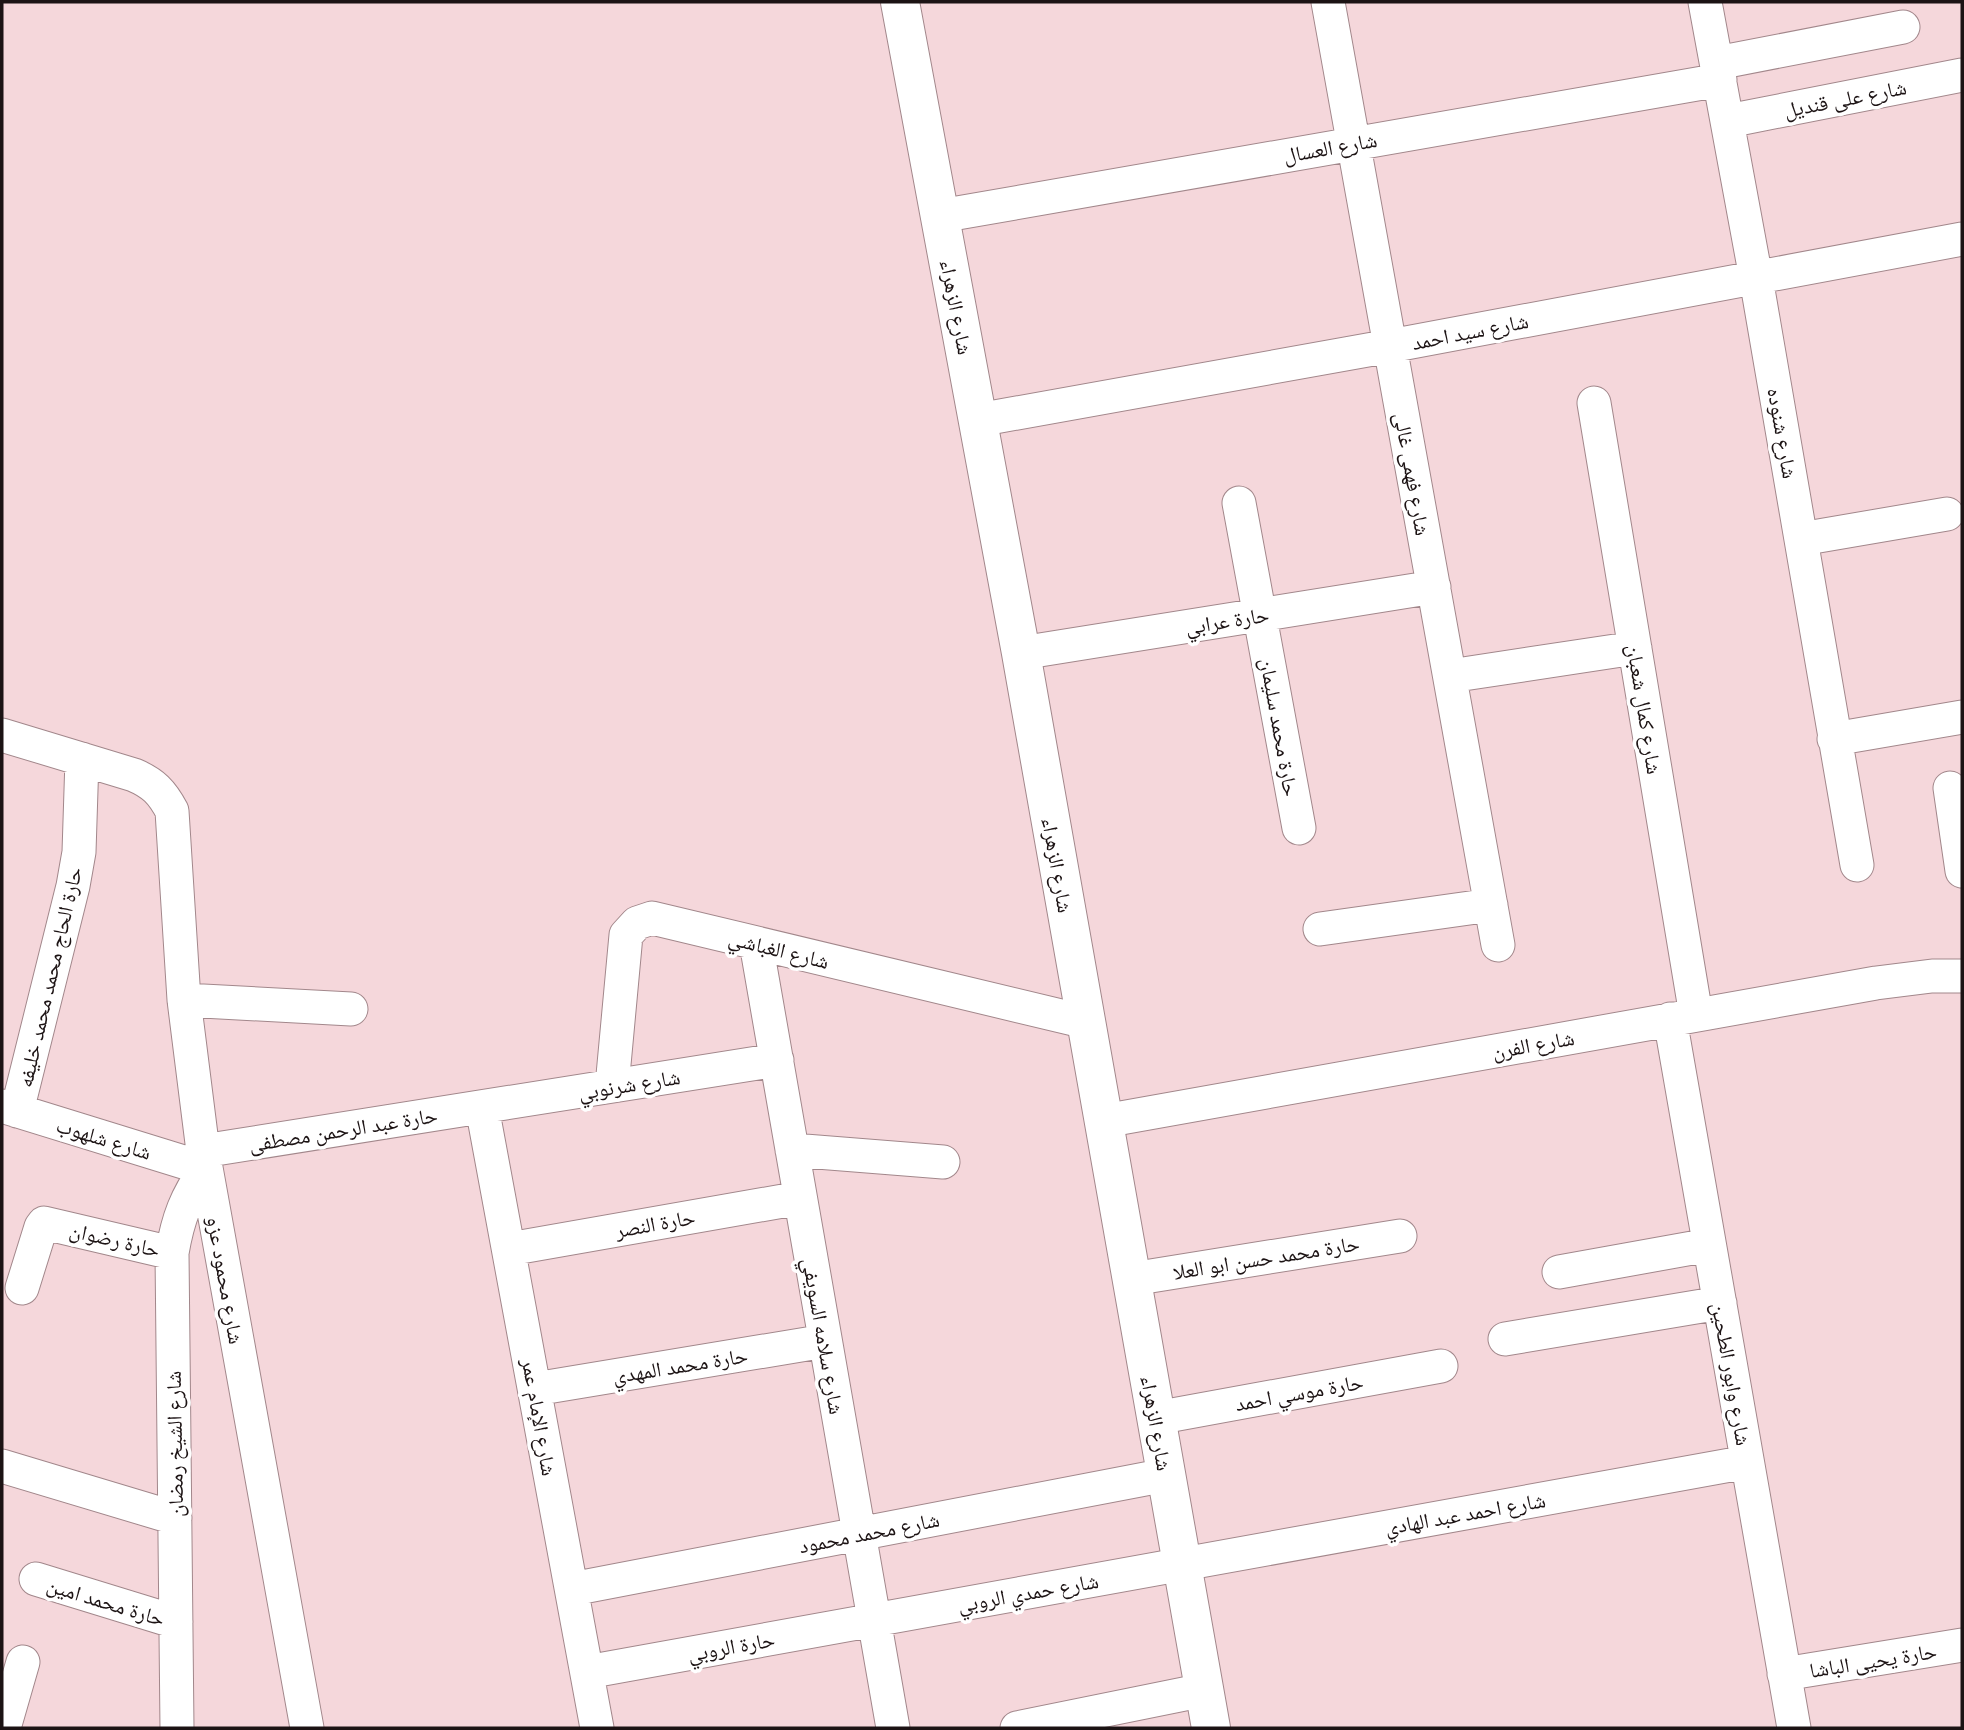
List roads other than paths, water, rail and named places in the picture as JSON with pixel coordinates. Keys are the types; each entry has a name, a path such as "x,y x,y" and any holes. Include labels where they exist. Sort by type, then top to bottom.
{"street":[{"name":"شارع الزهراء","path":"901,2 1021,653 1211,1728"},
{"name":"شارع فهمى غالى","path":"1328,2 1498,945"},
{"name":"شارع شنوده","path":"1706,2 1857,864"},
{"name":"شارع العسال","path":"940,216 1353,143 1718,72 1903,27"},
{"name":"شارع على قنديل","path":"1728,121 1962,75"},
{"name":"شارع سيد احمد","path":"978,420 1962,239"},
{"name":"شارع كمال شعبان","path":"1594,403 1635,648 1683,1017"},
{"name":"حارة محمد سليمان","path":"1239,503 1298,828"},
{"path":"1801,539 1947,514"},
{"name":"حارة عرابي","path":"1021,653 1434,587"},
{"path":"1450,676 1635,648"},
{"path":"1834,739 1962,717"},
{"name":"شارع محمود عزو","path":"2,734 150,782 163,794 172,811 184,1000 205,1160 307,1728"},
{"name":"حارة الحاج محمد محمد خليفه","path":"9,1109 73,886 79,852 82,759"},
{"path":"1950,788 1962,871"},
{"path":"1320,929 1491,905"},
{"name":"شارع الغباشي","path":"612,1086 626,935 630,928 644,919 652,918 1086,1022"},
{"name":"شارع سلامه السويفي","path":"756,943 893,1728"},
{"name":"شارع الفرن","path":"1104,1121 1876,983 1933,976 1962,976"},
{"path":"184,1000 351,1009"},
{"name":"شارع وابور الطحين","path":"1683,1017 1709,1245 1794,1728"},
{"name":"شارع شرنوبي","path":"482,1107 776,1060"},
{"name":"حارة عبد الرحمن مصطفى","path":"205,1160 482,1107"},
{"name":"شارع الإمام عمر","path":"482,1107 597,1728"},
{"name":"شارع شلهوب","path":"9,1109 205,1160"},
{"path":"792,1150 943,1162"},
{"name":"شارع الشيخ رمضان","path":"177,1728 172,1252 177,1222 205,1160"},
{"name":"حارة النصر","path":"509,1249 800,1198"},
{"name":"حارة رضوان","path":"22,1288 44,1223 172,1252"},
{"name":"حارة محمد حسن ابو العلا","path":"1132,1279 1400,1236"},
{"path":"1559,1272 1709,1245"},
{"path":"1506,1339 1720,1303"},
{"name":"حارة محمد المهدي","path":"535,1389 825,1341"},
{"name":"حارة موسي احمد","path":"1156,1419 1441,1366"},
{"name":"شارع احمد عبد الهادي","path":"1182,1565 1747,1462"},
{"path":"2,1466 175,1518"},
{"name":"شارع محمد محمود","path":"572,1589 1166,1475"},
{"name":"شارع حمدي الروبي","path":"874,1620 1182,1565"},
{"name":"حارة محمد امين","path":"36,1579 176,1622"},
{"name":"حارة الروبي","path":"587,1672 874,1620"},
{"name":"حارة يحيى الباشا","path":"1784,1674 1962,1645"},
{"path":"4,1728 23,1662"},
{"path":"1017,1728 1204,1690"}]}
